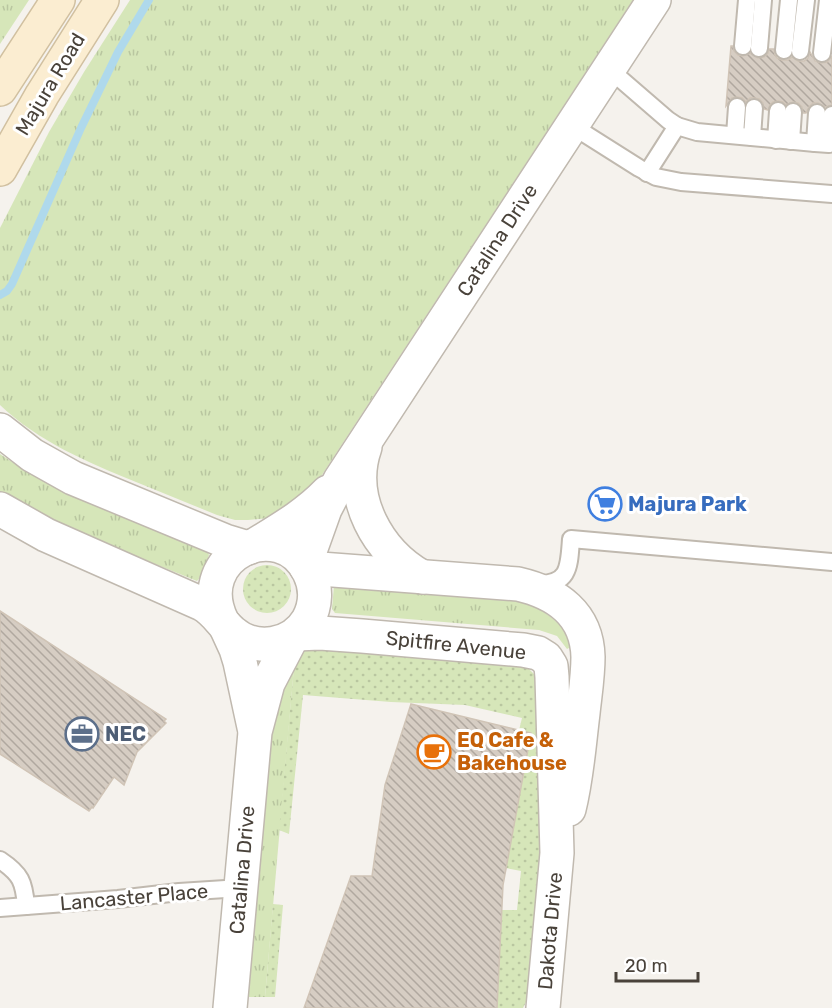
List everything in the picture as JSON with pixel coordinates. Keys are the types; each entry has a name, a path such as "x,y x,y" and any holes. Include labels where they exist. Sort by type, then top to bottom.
{"main road":[{"name":"Majura Road","path":"0,89 58,0"},
{"name":"Majura Road","path":"0,169 42,95 102,0"}],"street":[{"name":"Catalina Drive","path":"306,566 325,509 340,480 654,0"},
{"path":"0,430 32,455 73,478 225,541 251,546 274,545 283,548 299,558 306,566 314,586 314,606 305,624 294,635 277,644 252,643 237,636 208,607 46,535 0,509"},
{"path":"369,436 359,470 359,486 365,510 382,541 409,568 422,577"},
{"name":"Catalina Drive","path":"251,546 306,513 340,480"},
{"path":"224,623 214,598 216,582 222,567 233,556 251,546"},
{"path":"306,566 509,583 538,590 565,604 579,624 585,638 588,667 579,750 570,804 557,853"},
{"name":"Catalina Drive","path":"224,623 240,662 255,732"},
{"name":"Spitfire Avenue","path":"294,635 320,633 351,635 522,650 538,653 546,658 551,666 552,677 557,853"},
{"name":"Catalina Drive","path":"230,1008 255,732 268,683 294,635"},
{"name":"Dakota Drive","path":"543,1008 557,853"}],"lane":[{"path":"747,0 751,47 763,0"},
{"path":"789,0 792,51 806,0"},
{"path":"822,53 828,0"},
{"path":"609,69 668,120 677,126 697,132 825,144 824,114"},
{"path":"735,135 746,108 752,137"},
{"path":"784,141 786,111"},
{"path":"572,125 656,177 681,182 832,194"},
{"path":"647,173 677,126"},
{"path":"509,583 545,584 558,580 568,570 571,539 832,562"},
{"path":"0,860 20,877 26,906"},
{"name":"Lancaster Place","path":"0,908 241,888"}],"green space":[{"path":"0,0 29,0 0,44"},
{"path":"130,0 633,0 316,484 306,497 269,518 235,520 217,515 82,459 31,430 0,405 0,228 49,132"},
{"path":"0,454 75,496 207,551 209,555 201,576 197,581 64,527 0,492"},
{"path":"262,565 272,565 284,572 291,584 291,594 284,606 272,613 262,613 247,602 243,594 243,584 254,569"},
{"path":"334,585 522,601 559,624 573,646 567,649 557,636 539,630 335,613 332,609"},
{"path":"312,647 527,667 537,677 542,840 527,1000 523,1008 497,1008 502,910 517,910 521,871 506,868 531,734 519,730 522,718 465,705 303,695 289,834 279,830 295,656"},
{"path":"295,656 265,997 247,997 274,699"},
{"path":"273,904 283,905 275,997 265,997"}],"building":[{"path":"731,46 738,55 743,56 750,53 758,58 764,57 769,49 774,49 777,58 782,60 792,57 798,61 804,61 810,52 815,61 821,63 827,62 832,56 832,105 825,107 813,103 806,113 803,113 798,103 793,102 786,105 783,102 773,102 768,110 764,109 759,99 750,98 746,102 737,97 732,98 726,106"},
{"path":"0,611 166,719 164,721 166,723 137,752 124,785 114,777 89,811 0,754"},
{"path":"411,704 531,733 503,885 497,1008 304,1008 351,876 372,876 385,785"}],"waterway":[{"path":"0,295 12,284 81,128 118,52 149,0"}],"place":[{"name":"Majura Park","path":"605,504"},
{"name":"NEC","path":"82,734"},
{"name":"EQ Cafe & Bakehouse","path":"434,752"}]}
